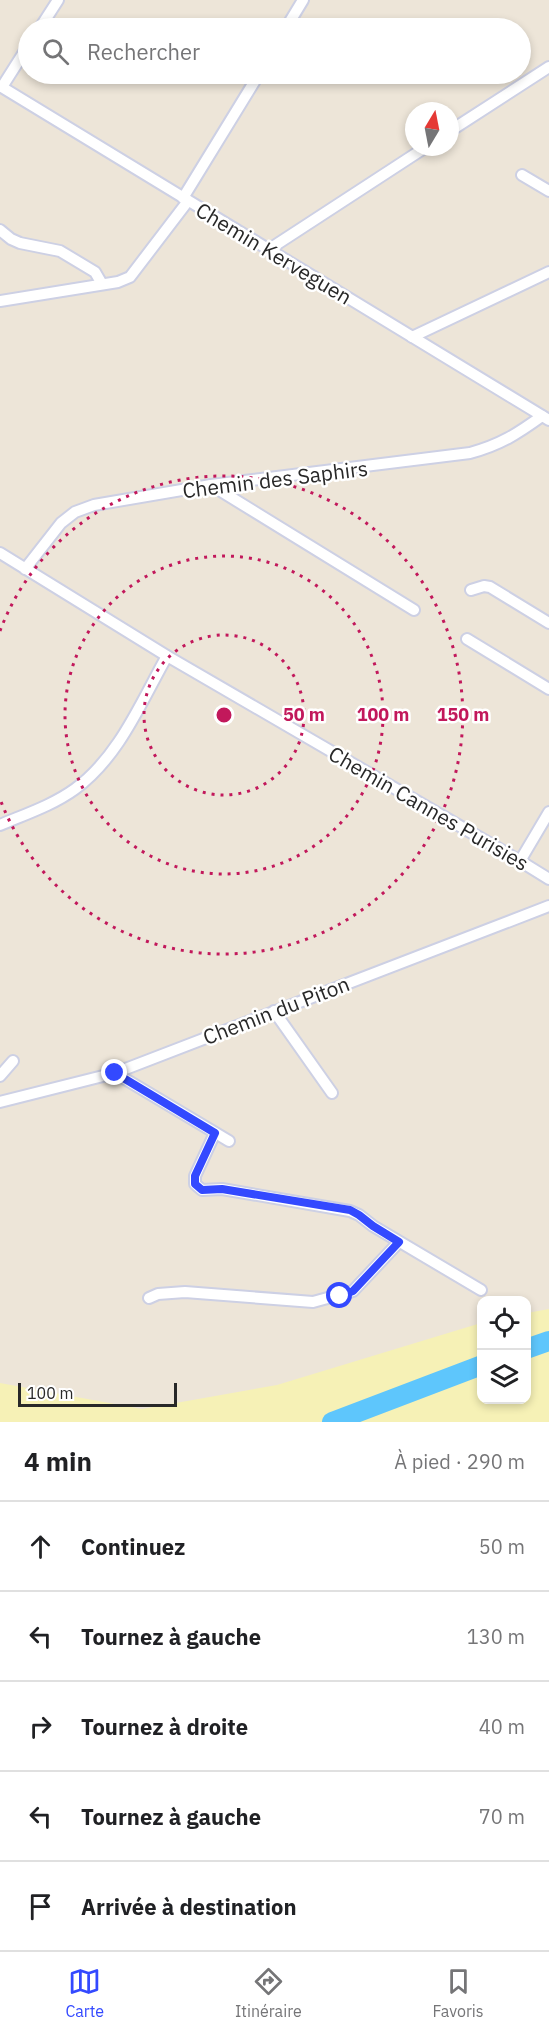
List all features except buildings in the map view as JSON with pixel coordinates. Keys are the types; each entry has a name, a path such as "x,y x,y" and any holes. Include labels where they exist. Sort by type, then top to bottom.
{"street":[{"path":"46,18 58,0"},
{"path":"292,18 303,0"},
{"path":"1,86 18,61"},
{"path":"531,79 549,67"},
{"path":"0,301 117,282 134,273 185,199 253,84"},
{"path":"459,125 523,84"},
{"name":"Chemin Kerveguen","path":"1,86 545,418"},
{"path":"268,250 412,156"},
{"path":"522,175 549,191"},
{"path":"0,230 20,243 60,251 95,272 102,284"},
{"path":"411,337 549,272"},
{"name":"Chemin des Saphirs","path":"25,569 61,523 75,512 94,505 211,485 470,453 495,446 545,418"},
{"path":"211,485 414,610"},
{"name":"Chemin Cannes Purisies","path":"0,553 167,656 549,879"},
{"path":"471,590 484,586 490,587 549,623"},
{"path":"467,639 549,689"},
{"path":"0,825 50,804 75,789 94,773 114,750 167,656"},
{"path":"520,861 549,812"},
{"name":"Chemin du Piton","path":"0,1102 115,1073 549,906"},
{"path":"273,1011 332,1093"},
{"path":"0,1076 13,1061"},
{"path":"115,1073 229,1141"},
{"path":"215,1133 195,1176 195,1184 202,1190 222,1189 350,1210 481,1290"},
{"path":"149,1298 158,1294 185,1292 313,1302 353,1291 399,1242"}],"sand":[{"path":"549,1309 549,1422 0,1422 0,1383 142,1409 277,1385 477,1324 477,1404 531,1404 531,1312"}],"waterway":[{"path":"531,1347 549,1341"},
{"path":"332,1422 477,1367"}],"route":[{"path":"115,1073 215,1133 195,1176 195,1184 202,1190 222,1189 350,1210 399,1242 362,1283 353,1291 340,1296"}]}
